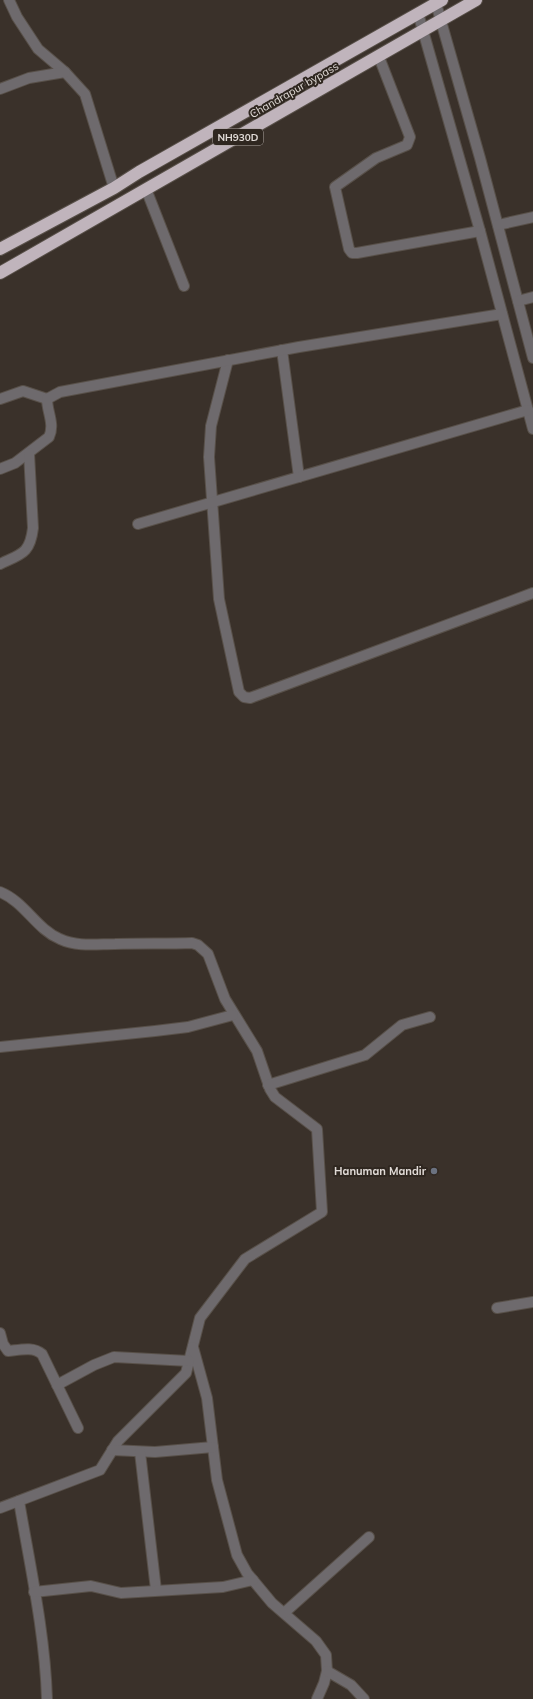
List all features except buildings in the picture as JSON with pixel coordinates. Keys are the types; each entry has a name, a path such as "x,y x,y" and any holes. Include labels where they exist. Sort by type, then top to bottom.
{"highway":[{"name":"Chandrapur bypass","path":"0,273 476,0"},
{"name":"Chandrapur bypass","path":"0,250 114,188 139,172 437,1"}],"street":[{"path":"9,0 17,17 38,49 65,72 82,90 87,98 114,188"},
{"path":"437,1 440,21 498,225 533,358"},
{"path":"418,13 480,231 533,429"},
{"path":"379,57 410,137 410,142 407,145 376,158 335,187 349,249 352,253 357,254 480,231"},
{"path":"0,89 29,78 65,72"},
{"path":"146,189 184,286"},
{"path":"498,225 533,217"},
{"path":"518,301 533,297"},
{"path":"0,399 23,391 47,398 60,392 282,350 502,314"},
{"path":"282,350 299,477"},
{"path":"228,360 211,426 209,457 214,502 219,599 239,692 244,697 250,698 533,593"},
{"path":"0,469 15,463 48,437 51,431 47,398"},
{"path":"138,524 528,410"},
{"path":"0,564 23,553 30,547 32,540 33,528 29,453"},
{"path":"0,892 19,903 47,931 61,940 80,944 192,944 198,945 208,954 225,999 233,1015 257,1051 268,1085 275,1097 317,1129 322,1212 245,1259 200,1318 186,1372 118,1441 100,1470 0,1508"},
{"path":"0,1047 188,1027 233,1015"},
{"path":"268,1085 365,1055 402,1025 430,1017"},
{"path":"497,1308 533,1302"},
{"path":"0,1333 3,1344 8,1350 33,1349 42,1354 78,1428"},
{"path":"193,1347 207,1398 217,1480 237,1555 253,1580 272,1603 322,1648 326,1655 327,1671 324,1683 317,1699"},
{"path":"57,1385 94,1365 114,1357 189,1362"},
{"path":"112,1450 140,1452 213,1447"},
{"path":"140,1452 156,1590"},
{"path":"19,1501 34,1592 46,1680 47,1699"},
{"path":"284,1613 369,1537"},
{"path":"34,1592 91,1586 116,1593 223,1587 253,1580"},
{"path":"327,1671 351,1685 364,1699"}],"place":[{"name":"Hanuman Mandir","path":"434,1171"}]}
